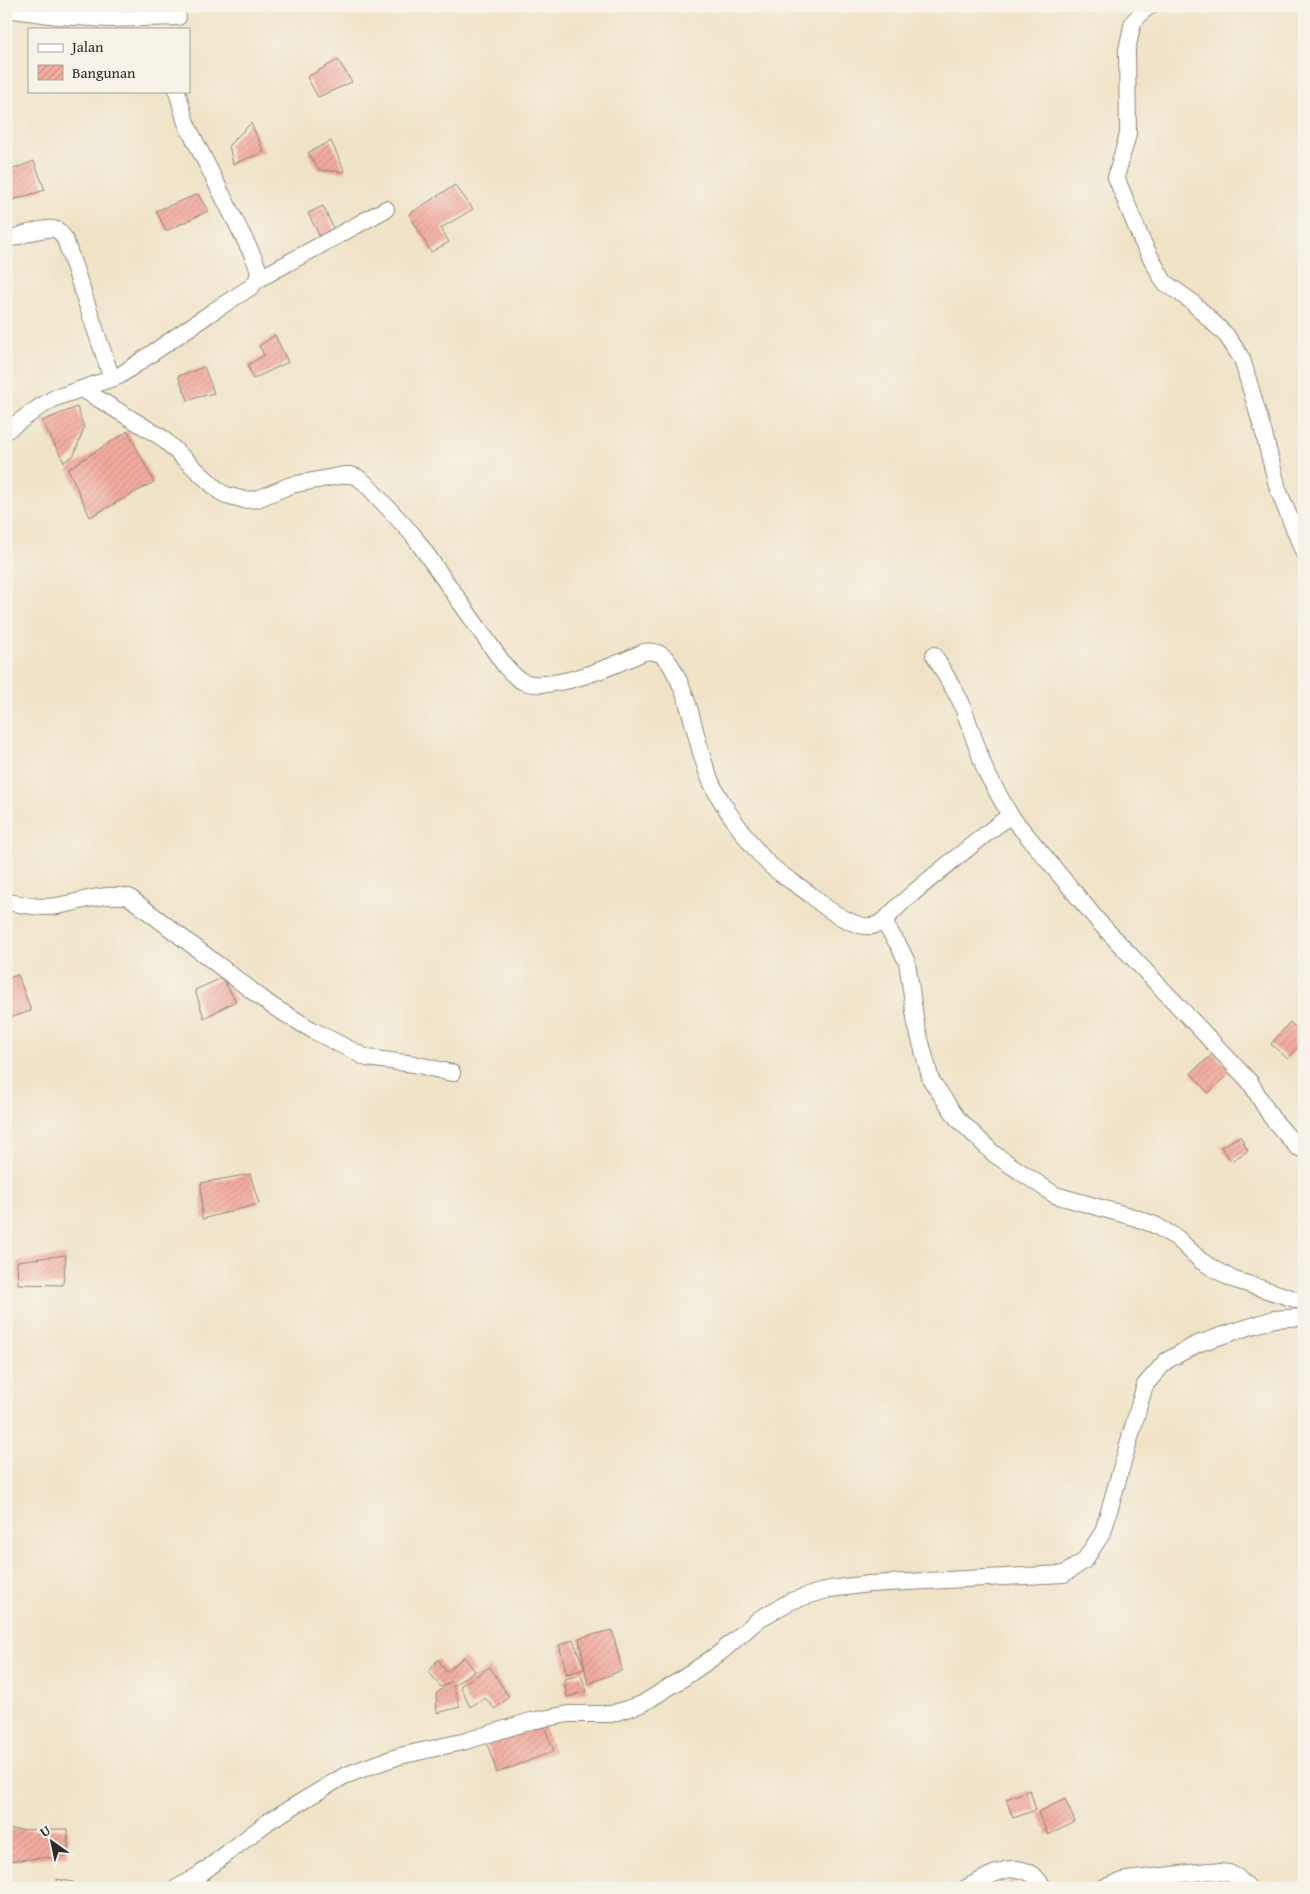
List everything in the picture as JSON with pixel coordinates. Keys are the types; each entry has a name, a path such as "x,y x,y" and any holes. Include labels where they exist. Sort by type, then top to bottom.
{"street":[{"path":"1150,6 1132,22 1127,50 1128,134 1116,177 1142,242 1164,282 1191,301 1227,336 1242,359 1278,489 1304,553"},
{"path":"6,9 66,17 109,19 181,17"},
{"path":"177,92 186,123 259,270 257,280"},
{"path":"6,431 55,398 112,379 130,369 251,287 257,280 386,209"},
{"path":"6,240 43,229 59,231 65,239 112,379"},
{"path":"82,389 161,437 218,491 234,498 257,499 291,485 344,474 357,477 399,518 413,535 505,666 521,681 541,685 600,672 652,650 666,657 683,687 705,764 713,785 758,851 784,877 850,922 874,926 883,921 904,901 1010,815"},
{"path":"934,656 961,702 986,772 1010,815 1098,921 1250,1082 1271,1117 1297,1147 1304,1150"},
{"path":"6,902 39,907 57,906 104,896 129,897 272,1006 314,1031 367,1058 414,1064 452,1073"},
{"path":"883,921 907,962 916,1024 931,1080 957,1118 994,1154 1055,1196 1133,1217 1155,1225 1177,1238 1201,1261 1232,1279 1304,1302"},
{"path":"177,1888 204,1881 269,1821 344,1776 373,1764 400,1756 466,1741 531,1721 569,1714 611,1714 642,1704 722,1652 759,1619 791,1601 830,1589 868,1584 1064,1574 1084,1561 1103,1532 1145,1385 1166,1362 1197,1344 1236,1331 1274,1319 1304,1317"},
{"path":"966,1888 1004,1869 1022,1869 1034,1874 1044,1888"},
{"path":"1102,1888 1126,1880 1209,1871 1229,1873 1237,1877 1248,1888"}],"building":[{"path":"338,60 352,82 318,97 307,77"},
{"path":"251,123 264,152 233,164 229,145"},
{"path":"331,141 345,172 319,170 308,153"},
{"path":"34,161 45,190 6,202 6,172"},
{"path":"455,185 473,209 441,228 449,242 431,252 409,214"},
{"path":"198,194 208,211 166,231 156,211"},
{"path":"323,206 335,232 321,239 308,213"},
{"path":"275,335 288,362 253,379 248,365 264,355 259,346"},
{"path":"204,367 214,393 188,400 178,376"},
{"path":"77,407 84,428 74,455 64,462 42,421"},
{"path":"128,431 154,482 90,517 68,469"},
{"path":"18,975 31,1011 6,1019 6,979"},
{"path":"222,978 236,1001 204,1018 195,990"},
{"path":"1290,1022 1304,1036 1304,1040 1288,1059 1271,1044"},
{"path":"1214,1053 1231,1071 1208,1093 1191,1073"},
{"path":"1240,1136 1248,1151 1231,1161 1221,1147"},
{"path":"250,1174 259,1204 202,1219 201,1183"},
{"path":"66,1255 63,1285 18,1284 17,1261"},
{"path":"612,1630 622,1670 588,1684 579,1638"},
{"path":"573,1640 585,1669 567,1674 559,1645"},
{"path":"464,1657 475,1671 453,1686 460,1707 437,1713 436,1694 451,1681 441,1687 429,1672 438,1659 446,1672"},
{"path":"490,1667 509,1697 495,1709 485,1698 470,1707 460,1686"},
{"path":"581,1675 587,1691 567,1697 564,1679"},
{"path":"543,1724 554,1751 497,1773 487,1743"},
{"path":"1030,1790 1036,1810 1013,1818 1006,1799"},
{"path":"1065,1799 1075,1822 1048,1835 1038,1812"},
{"path":"68,1829 68,1856 6,1861 6,1830"},
{"path":"57,1879 73,1882 73,1888 58,1888"},
{"path":"1012,1881 1017,1888 1002,1888"},
{"path":"24,1882 26,1888 6,1888 6,1886"}]}
